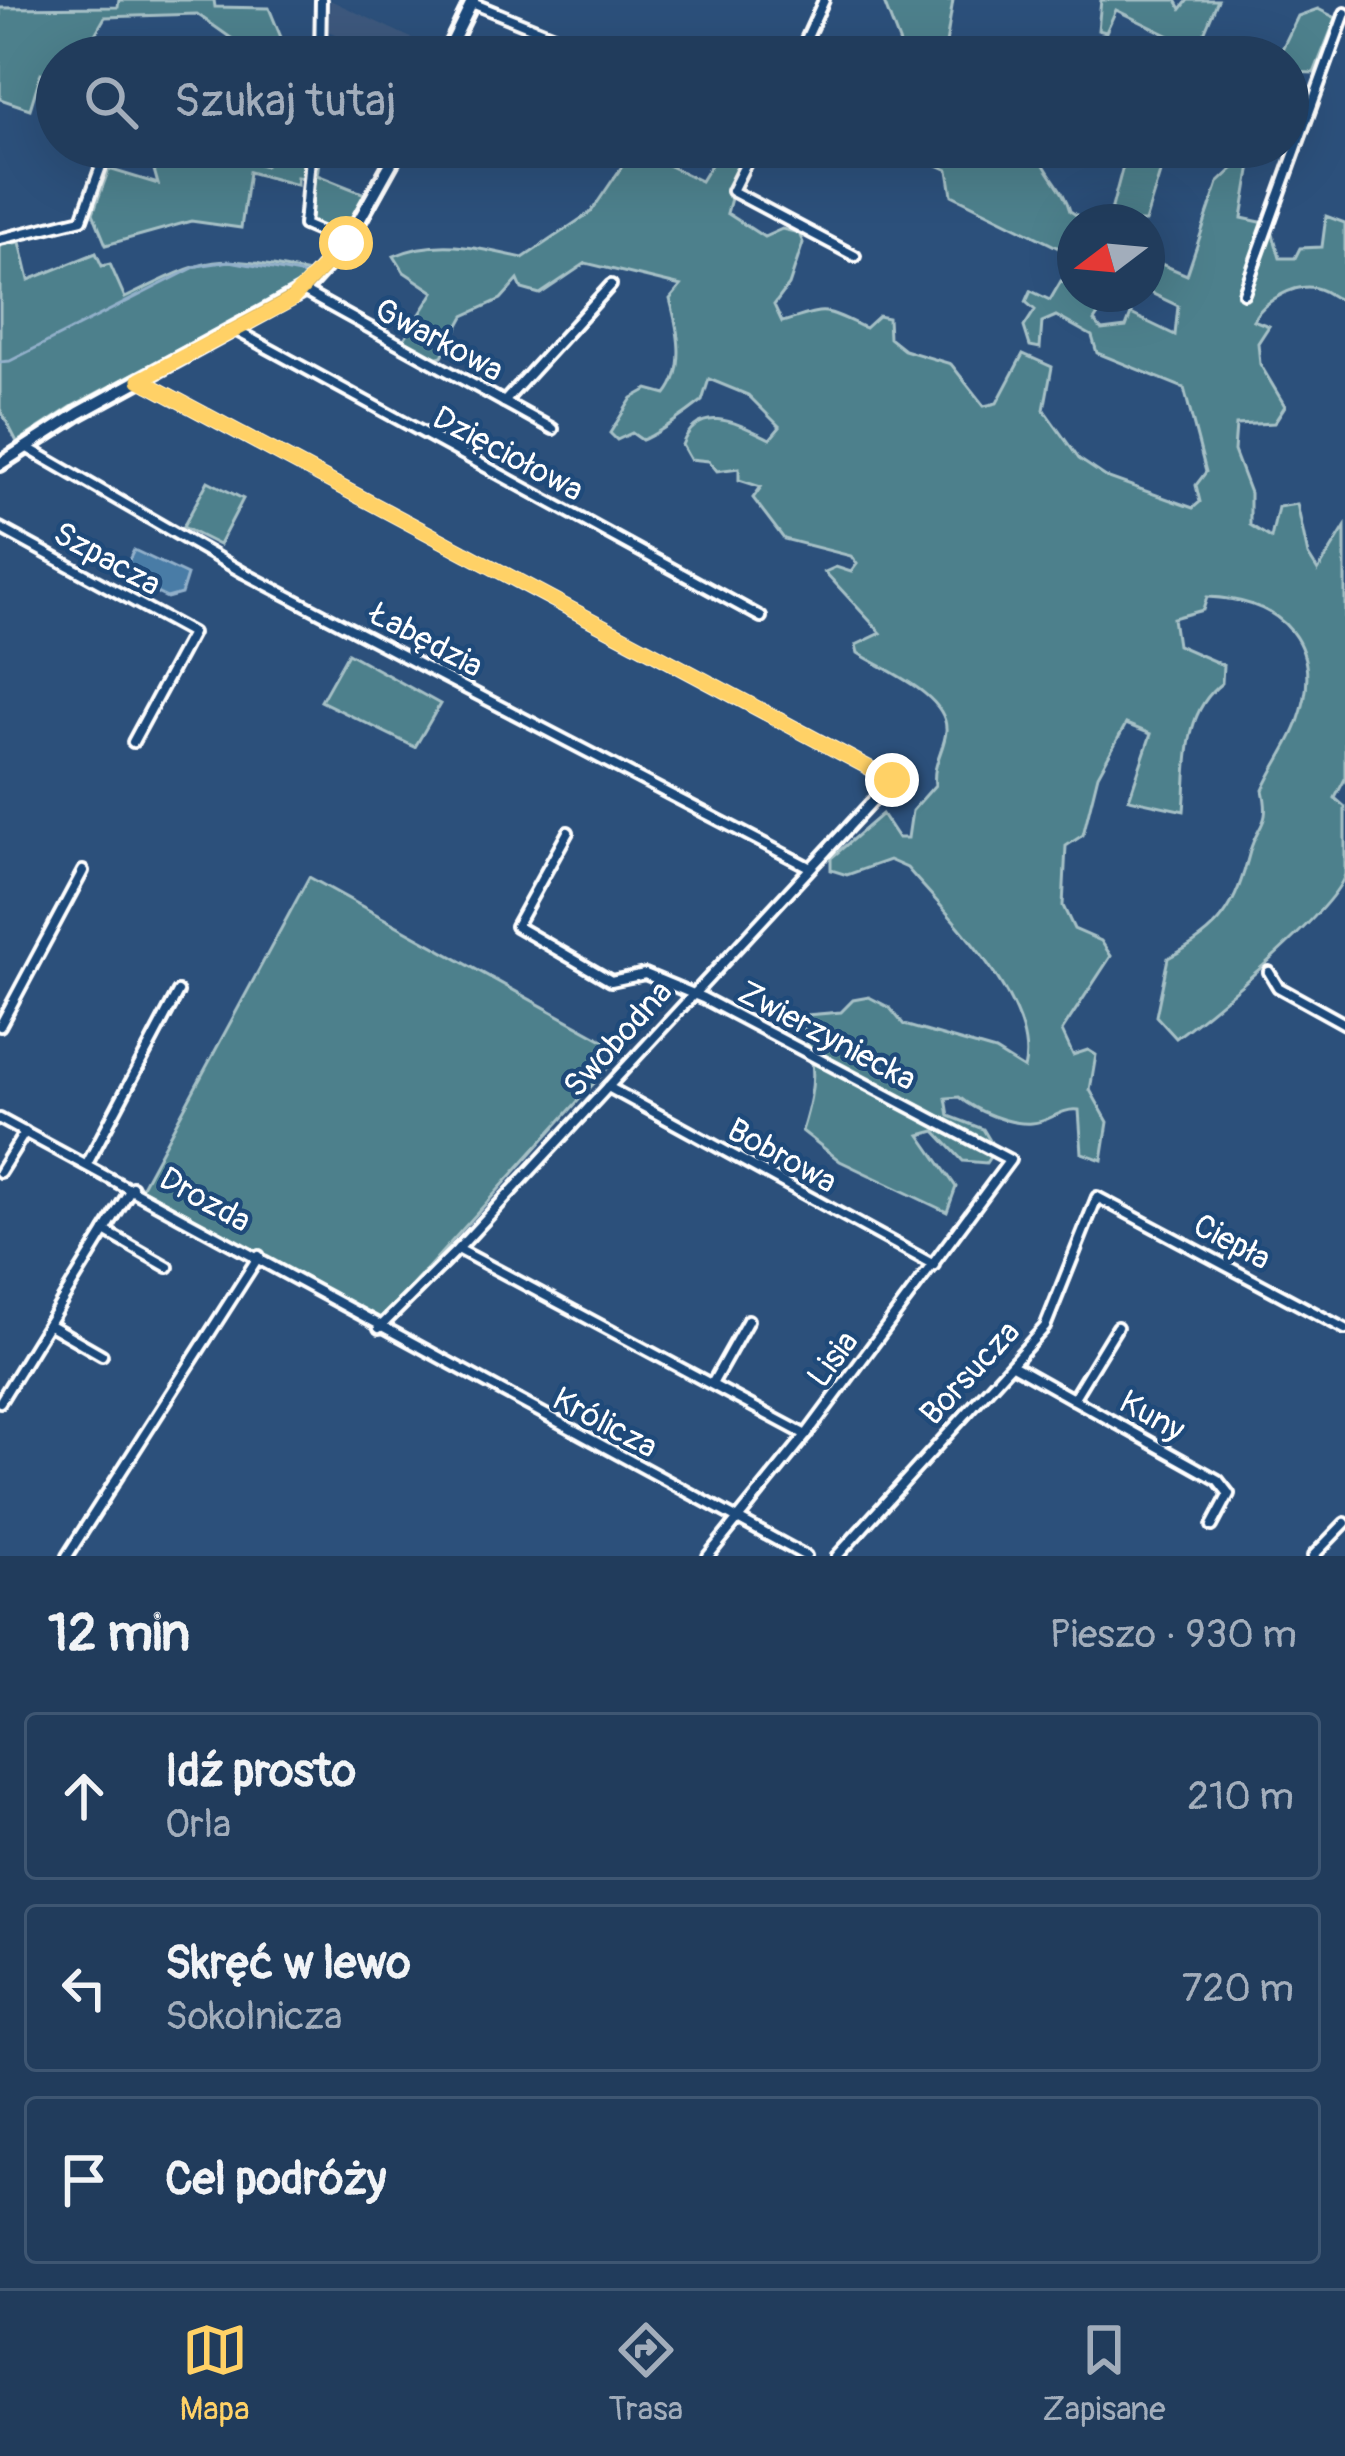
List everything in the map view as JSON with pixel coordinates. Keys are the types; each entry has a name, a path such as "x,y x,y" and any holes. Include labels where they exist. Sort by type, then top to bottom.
{"street":[{"path":"320,36 321,0"},
{"path":"808,36 824,0"},
{"path":"456,36 473,1 556,36"},
{"path":"1309,113 1345,13"},
{"path":"0,239 82,219 100,168"},
{"path":"309,168 304,225 346,244"},
{"path":"0,464 303,291 346,244 388,168"},
{"path":"744,168 732,191 855,256"},
{"path":"1244,293 1289,168"},
{"path":"504,402 611,285"},
{"name":"Gwarkowa","path":"303,291 553,429"},
{"name":"Dzięciołowa","path":"235,330 761,617"},
{"name":"Swobodna","path":"140,380 892,780 381,1329"},
{"name":"Łabędzia","path":"26,447 244,573 809,867"},
{"name":"Szpacza","path":"0,528 192,633 134,742"},
{"name":"Zwierzyniecka","path":"568,832 516,926 611,981 645,974 691,995 1010,1160 965,1224"},
{"path":"0,1026 83,871"},
{"path":"1269,972 1279,986 1345,1024"},
{"path":"87,1163 178,992"},
{"name":"Bobrowa","path":"608,1088 934,1265"},
{"name":"Drozda","path":"0,1119 259,1256 381,1329"},
{"path":"0,1172 25,1132"},
{"path":"0,1402 132,1187"},
{"name":"Ciepła","path":"1097,1197 1345,1329"},
{"name":"Borsucza","path":"837,1556 1045,1327 1097,1197"},
{"name":"Lisia","path":"708,1556 965,1224"},
{"path":"105,1231 168,1267"},
{"path":"458,1249 806,1435"},
{"path":"68,1556 259,1256"},
{"path":"712,1384 748,1320"},
{"path":"48,1324 102,1355"},
{"path":"1073,1399 1117,1328"},
{"name":"Królicza","path":"381,1329 806,1556"},
{"name":"Kuny","path":"1014,1366 1228,1489 1212,1526"},
{"path":"1313,1556 1345,1523"}],"shaded area":[{"path":"330,0 407,36 339,36 328,31"},
{"path":"134,550 187,575 181,594 167,598 121,576"}],"green space":[{"path":"119,0 214,0 215,7 269,8 280,36 228,36 197,14 105,17 94,36 36,36 36,89 30,109 0,99 0,8 118,7"},
{"path":"883,0 953,0 947,36 897,36"},
{"path":"1101,0 1176,0 1181,9 1188,0 1218,0 1203,36 1170,36 1116,10 1106,32 1098,30"},
{"path":"1318,9 1336,18 1314,73 1309,73 1309,36 1288,36 1298,16"},
{"path":"304,168 297,185 249,172 241,228 191,221 106,245 93,213 109,169 158,184 154,170"},
{"path":"312,168 318,168 317,175 370,196 344,236 314,230 305,221"},
{"path":"621,168 674,168 701,181 709,168 739,168 727,213 764,237 782,229 799,233 803,243 789,285 774,305 782,322 823,312 865,328 878,316 888,318 889,338 904,350 951,364 984,406 997,403 1023,354 1052,367 1044,410 1079,459 1106,477 1193,508 1200,502 1196,485 1206,472 1184,388 1097,353 1092,336 1056,316 1042,322 1040,348 1030,346 1024,327 1035,310 1026,302 1031,291 1050,300 1057,288 1057,312 1100,312 1094,321 1102,330 1126,327 1131,314 1175,335 1178,306 1165,300 1165,266 1187,275 1218,183 1234,168 1250,168 1242,218 1270,224 1280,258 1295,258 1300,248 1322,247 1326,216 1345,223 1345,300 1310,287 1291,290 1253,320 1269,326 1258,343 1260,364 1285,406 1274,423 1236,425 1234,451 1250,493 1250,525 1271,538 1278,507 1297,504 1308,555 1318,571 1345,527 1345,779 1335,798 1345,807 1345,874 1337,890 1296,935 1176,1038 1156,1016 1168,958 1214,927 1232,903 1265,818 1263,790 1295,731 1305,695 1302,649 1292,632 1258,607 1207,597 1203,610 1173,618 1177,645 1223,665 1222,683 1193,725 1184,811 1129,799 1151,734 1126,724 1098,775 1083,835 1066,846 1063,906 1074,929 1101,941 1111,956 1062,1031 1073,1055 1088,1050 1096,1055 1090,1090 1108,1122 1102,1160 1082,1153 1079,1110 1023,1123 993,1116 959,1097 946,1098 949,1116 983,1129 995,1149 986,1163 963,1161 935,1131 920,1135 956,1187 947,1212 840,1161 802,1131 813,1080 805,1033 807,1015 841,1012 853,1000 869,997 890,1008 904,1025 995,1051 1024,1069 1025,1044 1005,990 966,935 907,868 889,860 847,875 831,870 831,858 882,814 898,838 908,838 912,811 935,785 946,731 944,718 926,695 858,653 856,645 881,633 825,572 836,567 851,572 857,564 851,556 784,539 753,498 761,487 739,480 739,468 717,471 709,461 690,459 682,445 689,431 709,420 733,423 770,439 780,427 748,395 709,379 702,401 642,440 632,433 617,440 610,433 632,398 648,389 666,394 673,384 679,348 670,299 681,286 586,263 540,294 522,289 518,280 501,299 464,316 442,356 427,360 401,344 434,292 404,272 394,256 442,246 523,258 591,212"},
{"path":"944,168 1047,168 1067,204 1057,204 1057,247 952,195 948,170"},
{"path":"1122,168 1162,168 1151,204 1113,204"},
{"path":"328,240 338,242 330,258 300,285 74,405 17,442 0,409 0,245 20,242 29,280 96,253 102,266 110,264 125,298 177,273 214,262 309,273 330,247"},
{"path":"208,481 243,499 219,545 183,527"},
{"path":"348,653 440,704 415,747 321,701"},
{"path":"309,877 623,1051 381,1320 141,1188"}],"waterway":[{"path":"0,362 197,266 230,261 305,275"}],"route":[{"path":"346,243 326,269 291,300 140,380 145,388 892,780"}]}
